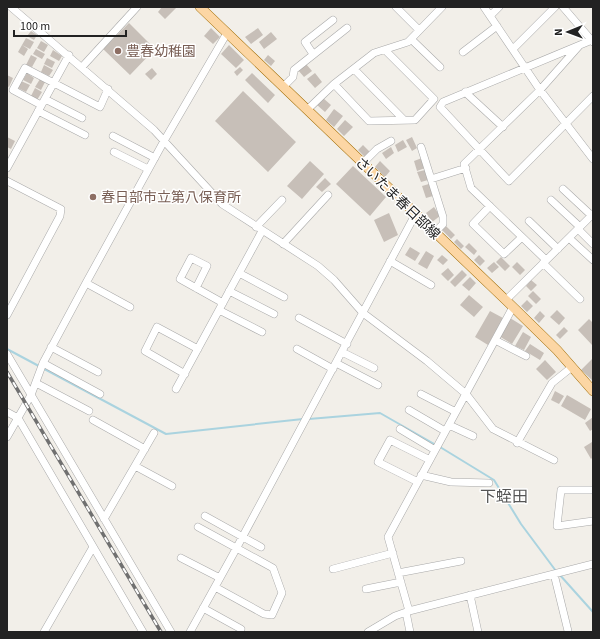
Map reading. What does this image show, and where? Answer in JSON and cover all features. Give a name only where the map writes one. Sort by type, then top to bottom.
[{"type":"main road","name":"さいたま春日部線","points":[[200,7],[434,233],[506,300],[593,390]]},
{"type":"street","points":[[11,7],[69,55],[154,130],[222,204],[318,266],[334,280],[363,313],[427,361],[466,394],[493,429],[554,460]]},
{"type":"street","points":[[82,67],[137,7]]},
{"type":"street","points":[[396,7],[419,30]]},
{"type":"street","points":[[307,110],[334,84],[374,53],[408,42],[442,7]]},
{"type":"street","points":[[484,7],[526,67],[540,90],[564,123],[592,157]]},
{"type":"street","points":[[490,16],[499,7]]},
{"type":"street","points":[[513,49],[555,7]]},
{"type":"street","points":[[563,7],[592,41],[466,92],[443,102],[440,107],[509,181],[564,123],[593,96]]},
{"type":"street","points":[[313,54],[304,42],[333,20]]},
{"type":"street","points":[[463,52],[498,26]]},
{"type":"street","points":[[283,87],[293,77],[294,70],[347,28]]},
{"type":"street","points":[[7,437],[31,395],[43,363],[86,283],[164,141],[227,33]]},
{"type":"street","points":[[411,39],[440,67]]},
{"type":"street","points":[[580,299],[522,237],[471,188],[464,164],[540,90],[581,45]]},
{"type":"street","points":[[334,84],[369,121],[415,120],[434,99],[385,50]]},
{"type":"street","points":[[8,164],[69,55]]},
{"type":"street","points":[[85,135],[41,105],[13,90],[25,68],[53,84],[100,107],[108,89]]},
{"type":"street","points":[[354,69],[404,120]]},
{"type":"street","points":[[466,92],[503,127]]},
{"type":"street","points":[[41,105],[82,118]]},
{"type":"street","points":[[113,136],[155,158]]},
{"type":"street","points":[[362,164],[377,149],[391,141]]},
{"type":"street","points":[[421,147],[443,217],[443,224],[434,233]]},
{"type":"street","points":[[114,152],[148,170]]},
{"type":"street","points":[[431,179],[466,168]]},
{"type":"street","points":[[7,181],[61,209],[60,216],[7,315]]},
{"type":"street","points":[[506,300],[592,215],[563,189]]},
{"type":"street","points":[[283,244],[328,195]]},
{"type":"street","points":[[176,389],[239,273],[259,229],[282,200]]},
{"type":"street","points":[[550,200],[593,244]]},
{"type":"street","points":[[490,206],[473,224],[504,254],[522,237]]},
{"type":"street","points":[[191,632],[415,214]]},
{"type":"street","points":[[529,221],[558,249]]},
{"type":"street","points":[[569,238],[593,260]]},
{"type":"street","points":[[390,261],[431,285]]},
{"type":"street","points":[[239,273],[284,297]]},
{"type":"street","points":[[86,283],[130,307]]},
{"type":"street","points":[[196,288],[223,303]]},
{"type":"street","points":[[229,291],[274,314]]},
{"type":"street","points":[[410,632],[401,582],[388,537],[513,307]]},
{"type":"street","points":[[219,310],[262,332]]},
{"type":"street","points":[[299,318],[346,344]]},
{"type":"street","points":[[184,374],[145,351],[157,327],[198,348]]},
{"type":"street","points":[[495,340],[526,356]]},
{"type":"street","points":[[52,347],[98,372]]},
{"type":"street","points":[[297,349],[378,385]]},
{"type":"street","points":[[342,352],[374,368]]},
{"type":"street","points":[[7,354],[171,632]]},
{"type":"street","points":[[43,363],[100,394]]},
{"type":"street","points":[[517,442],[552,383],[572,367]]},
{"type":"street","points":[[36,383],[89,411]]},
{"type":"street","points":[[421,394],[456,412]]},
{"type":"street","points":[[409,410],[447,428],[473,436]]},
{"type":"street","points":[[7,412],[18,418],[143,632]]},
{"type":"street","points":[[93,420],[145,449]]},
{"type":"street","points":[[400,429],[435,450]]},
{"type":"street","points":[[104,519],[154,433]]},
{"type":"street","points":[[430,460],[390,440],[378,462],[420,479],[451,482],[489,483]]},
{"type":"street","points":[[135,466],[172,486]]},
{"type":"street","points":[[593,490],[561,490],[557,526],[593,521]]},
{"type":"street","points":[[205,516],[261,547]]},
{"type":"street","points":[[198,527],[236,550],[273,568],[282,593],[272,615],[264,614],[215,587]]},
{"type":"street","points":[[44,632],[93,547]]},
{"type":"street","points":[[333,569],[393,554]]},
{"type":"street","points":[[181,558],[220,578]]},
{"type":"street","points":[[398,573],[462,560]]},
{"type":"street","points":[[368,632],[395,616],[407,612],[593,564]]},
{"type":"street","points":[[554,574],[568,631]]},
{"type":"street","points":[[366,589],[401,582]]},
{"type":"street","points":[[470,595],[478,632]]},
{"type":"street","points":[[204,608],[241,629]]},
{"type":"building","points":[[162,7],[177,7],[165,19],[158,12]]},
{"type":"building","points":[[129,23],[155,49],[130,75],[103,49]]},
{"type":"building","points":[[211,28],[220,37],[213,44],[204,36]]},
{"type":"building","points":[[258,28],[263,35],[251,44],[245,37]]},
{"type":"building","points":[[31,31],[37,35],[34,40],[27,36]]},
{"type":"building","points":[[271,32],[277,39],[264,49],[259,42]]},
{"type":"building","points":[[26,38],[34,42],[30,49],[22,45]]},
{"type":"building","points":[[41,41],[48,45],[44,52],[37,48]]},
{"type":"building","points":[[22,45],[28,49],[24,56],[18,52]]},
{"type":"building","points":[[229,45],[244,60],[236,68],[221,54]]},
{"type":"building","points":[[36,49],[45,54],[42,59],[33,54]]},
{"type":"building","points":[[53,50],[62,56],[59,61],[50,56]]},
{"type":"building","points":[[31,55],[37,58],[32,67],[26,65]]},
{"type":"building","points":[[268,55],[275,61],[271,66],[264,60]]},
{"type":"building","points":[[47,58],[55,62],[52,68],[44,64]]},
{"type":"building","points":[[306,64],[312,71],[304,77],[298,70]]},
{"type":"building","points":[[44,65],[53,70],[49,76],[41,72]]},
{"type":"building","points":[[240,67],[243,70],[237,76],[234,72]]},
{"type":"building","points":[[152,68],[157,74],[151,80],[145,74]]},
{"type":"building","points":[[27,73],[34,78],[31,84],[23,80]]},
{"type":"building","points":[[252,73],[275,95],[268,103],[245,80]]},
{"type":"building","points":[[315,73],[322,82],[315,88],[307,79]]},
{"type":"building","points":[[7,75],[13,78],[9,87],[7,86]]},
{"type":"building","points":[[40,79],[45,82],[41,90],[35,87]]},
{"type":"building","points":[[21,81],[30,85],[26,92],[18,88]]},
{"type":"building","points":[[35,88],[42,92],[37,100],[31,96]]},
{"type":"building","points":[[243,91],[296,142],[268,172],[215,121]]},
{"type":"building","points":[[323,98],[331,105],[325,112],[317,105]]},
{"type":"building","points":[[334,109],[343,116],[334,127],[326,120]]},
{"type":"building","points":[[345,120],[353,127],[344,136],[337,129]]},
{"type":"building","points":[[7,137],[15,141],[11,149],[7,147]]},
{"type":"building","points":[[412,137],[417,148],[412,151],[406,140]]},
{"type":"building","points":[[403,140],[407,147],[398,152],[395,145]]},
{"type":"building","points":[[363,145],[370,152],[365,157],[358,150]]},
{"type":"building","points":[[391,147],[394,153],[386,159],[382,153]]},
{"type":"building","points":[[422,158],[425,168],[417,171],[414,161]]},
{"type":"building","points":[[310,161],[324,174],[302,199],[287,186]]},
{"type":"building","points":[[380,161],[390,171],[385,177],[375,167]]},
{"type":"building","points":[[353,166],[386,197],[370,216],[336,184]]},
{"type":"building","points":[[425,170],[428,180],[421,182],[417,172]]},
{"type":"building","points":[[325,178],[331,184],[322,192],[316,187]]},
{"type":"building","points":[[429,184],[433,196],[426,198],[422,186]]},
{"type":"building","points":[[434,207],[440,216],[432,222],[426,213]]},
{"type":"building","points":[[389,213],[398,235],[384,242],[374,220]]},
{"type":"building","points":[[446,226],[455,235],[451,239],[442,230]]},
{"type":"building","points":[[457,239],[464,246],[461,249],[454,242]]},
{"type":"building","points":[[469,243],[477,251],[474,255],[465,247]]},
{"type":"building","points":[[410,247],[420,253],[415,261],[405,255]]},
{"type":"building","points":[[426,251],[434,256],[427,269],[418,264]]},
{"type":"building","points":[[442,255],[448,260],[443,265],[437,260]]},
{"type":"building","points":[[479,255],[485,261],[480,266],[474,260]]},
{"type":"building","points":[[501,257],[510,266],[505,271],[496,262]]},
{"type":"building","points":[[494,262],[499,267],[492,273],[487,268]]},
{"type":"building","points":[[517,262],[525,270],[520,275],[512,267]]},
{"type":"building","points":[[448,268],[454,275],[448,281],[441,274]]},
{"type":"building","points":[[462,270],[467,275],[455,287],[450,282]]},
{"type":"building","points":[[470,277],[476,283],[469,291],[462,285]]},
{"type":"building","points":[[531,280],[537,285],[531,291],[526,286]]},
{"type":"building","points":[[533,291],[541,299],[536,304],[528,296]]},
{"type":"building","points":[[469,295],[483,307],[474,317],[460,305]]},
{"type":"building","points":[[527,300],[533,306],[527,312],[521,306]]},
{"type":"building","points":[[557,310],[565,318],[559,325],[550,317]]},
{"type":"building","points":[[490,311],[503,318],[488,345],[475,337]]},
{"type":"building","points":[[540,311],[545,316],[539,323],[534,318]]},
{"type":"building","points":[[510,318],[523,326],[512,344],[499,336]]},
{"type":"building","points":[[589,319],[593,323],[593,346],[578,330]]},
{"type":"building","points":[[564,327],[568,331],[560,339],[556,335]]},
{"type":"building","points":[[523,332],[531,337],[524,350],[515,346]]},
{"type":"building","points":[[530,344],[544,353],[540,360],[525,351]]},
{"type":"building","points":[[593,358],[593,379],[592,380],[581,370]]},
{"type":"building","points":[[545,360],[556,372],[547,380],[536,369]]},
{"type":"building","points":[[555,391],[564,396],[559,404],[551,400]]},
{"type":"building","points":[[567,395],[591,409],[585,420],[561,406]]},
{"type":"building","points":[[593,417],[593,429],[590,431],[585,423]]},
{"type":"building","points":[[592,442],[593,457],[591,459],[584,447]]},
{"type":"waterway","points":[[7,349],[166,434],[303,419]]},
{"type":"waterway","points":[[309,419],[380,413],[436,445]]},
{"type":"waterway","points":[[440,447],[494,480],[521,524],[556,571]]},
{"type":"waterway","points":[[559,574],[593,612]]},
{"type":"railway","points":[[7,372],[161,632]]},
{"type":"place","name":"豊春幼稚園","points":[[118,51]]},
{"type":"place","name":"春日部市立第八保育所","points":[[93,197]]},
{"type":"district","name":"下蛭田","points":[[504,496]]}]
